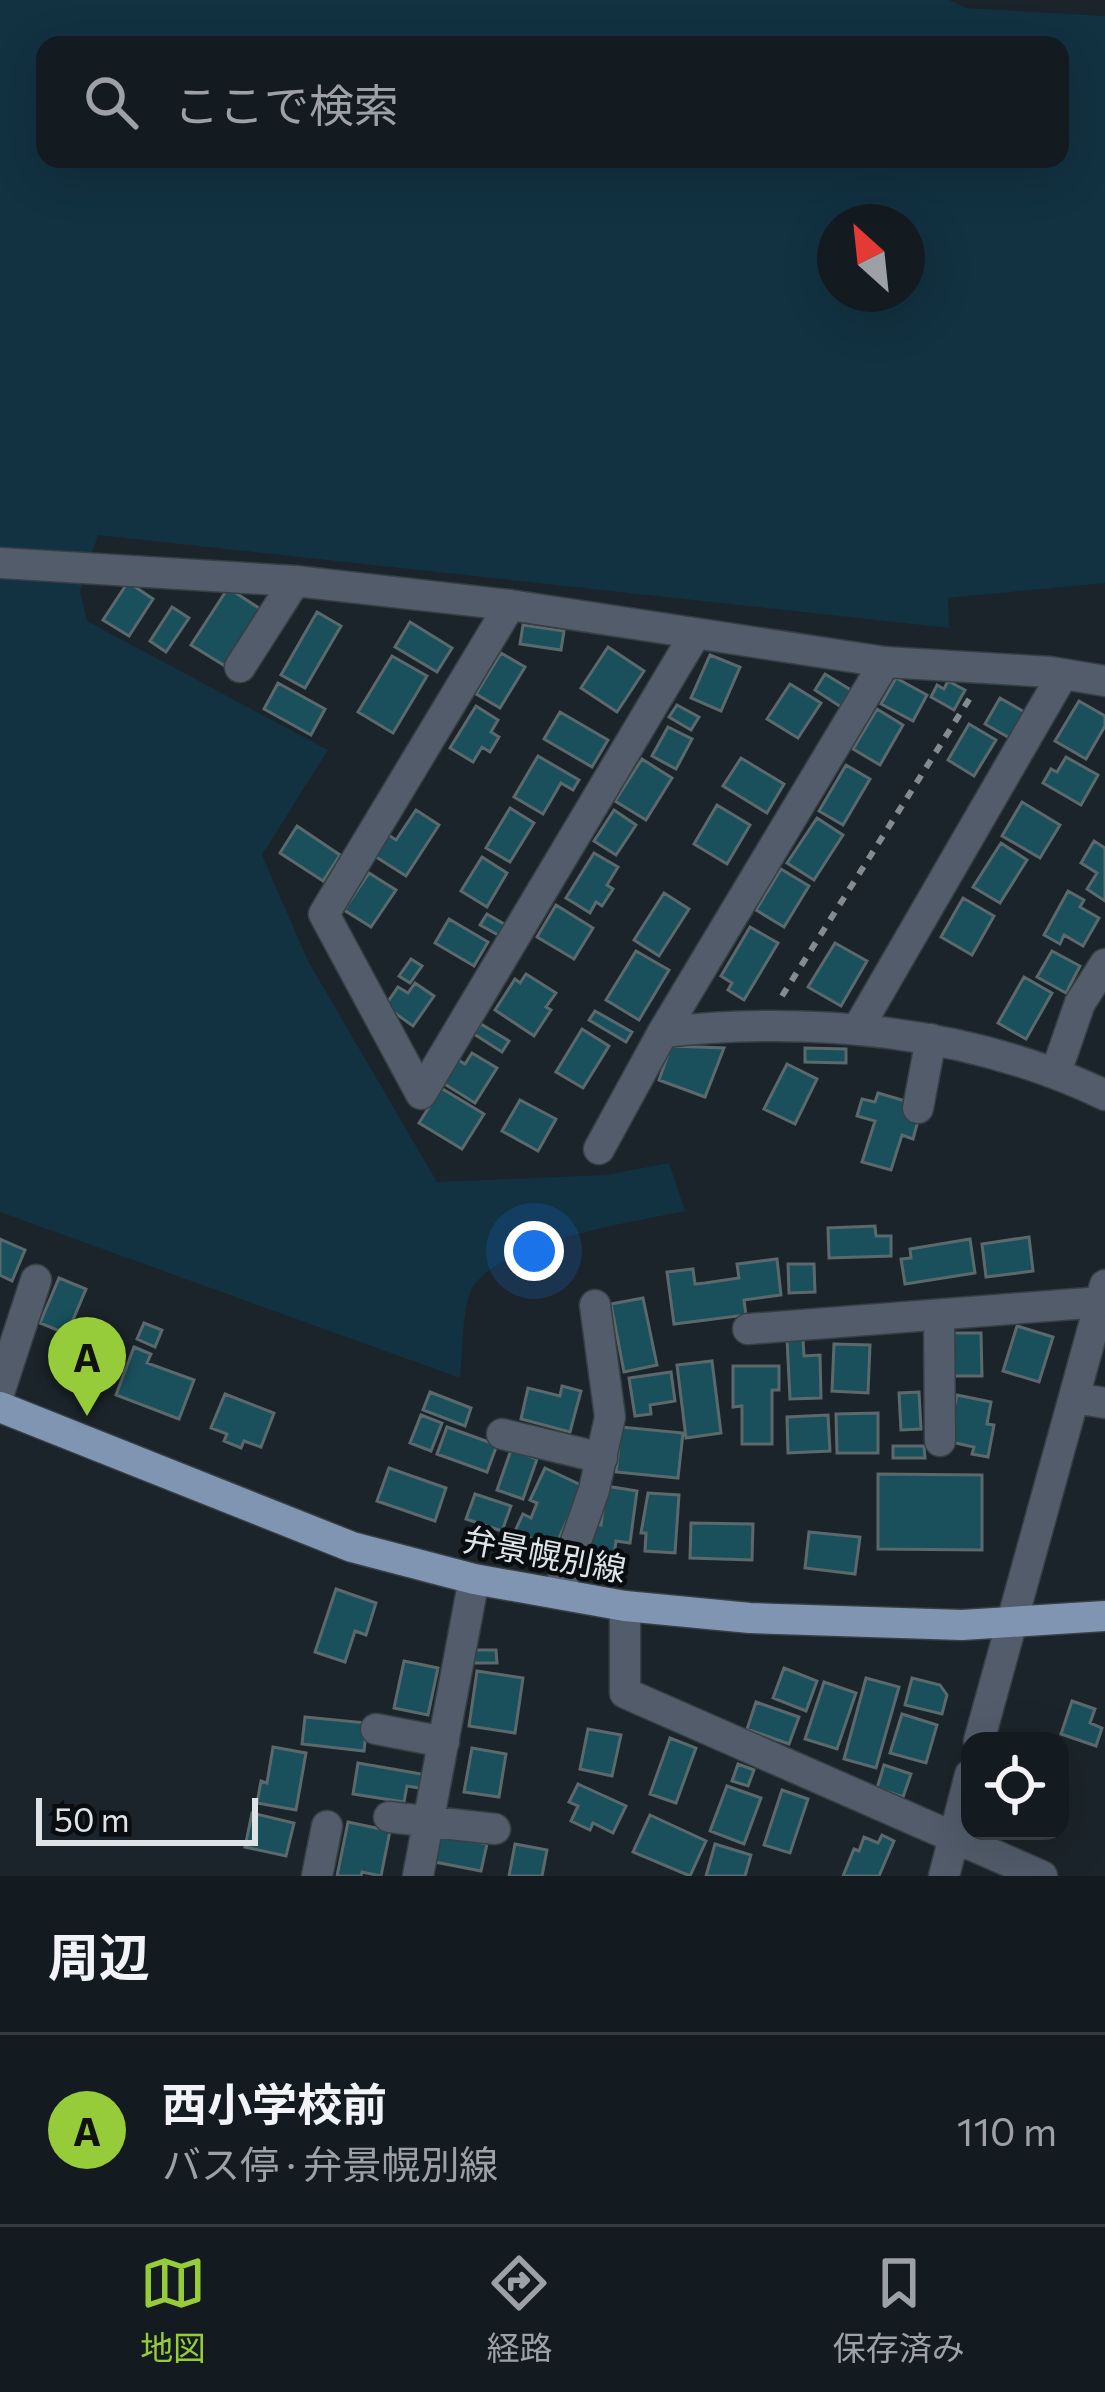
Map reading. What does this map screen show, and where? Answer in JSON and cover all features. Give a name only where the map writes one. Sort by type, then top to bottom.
[{"type":"main road","name":"弁景幌別線","points":[[0,1407],[352,1547],[474,1579],[625,1606],[750,1618],[962,1624],[1105,1616]]},
{"type":"street","points":[[0,563],[295,581],[510,605],[885,662],[1105,681]]},
{"type":"street","points":[[240,667],[295,581]]},
{"type":"street","points":[[510,605],[324,914],[421,1094],[694,636]]},
{"type":"street","points":[[599,1149],[663,1032],[885,662]]},
{"type":"street","points":[[857,1030],[1063,674]]},
{"type":"street","points":[[1056,1072],[1080,1004],[1105,964]]},
{"type":"street","points":[[663,1032],[739,1023],[931,1039],[1056,1072],[1105,1095]]},
{"type":"street","points":[[919,1108],[931,1039]]},
{"type":"street","points":[[0,1390],[36,1280]]},
{"type":"street","points":[[748,1329],[939,1315],[1103,1294],[1089,1400],[1011,1621],[981,1732]]},
{"type":"street","points":[[558,1593],[602,1458],[610,1417],[595,1305]]},
{"type":"street","points":[[939,1315],[940,1441]]},
{"type":"street","points":[[502,1434],[602,1458]]},
{"type":"street","points":[[418,1876],[474,1579]]},
{"type":"street","points":[[625,1606],[625,1693],[1042,1876]]},
{"type":"street","points":[[376,1729],[444,1742]]},
{"type":"street","points":[[944,1876],[961,1809]]},
{"type":"street","points":[[388,1817],[495,1829]]},
{"type":"street","points":[[317,1876],[327,1826]]},
{"type":"path","points":[[764,1025],[988,668]]},
{"type":"shaded area","points":[[0,0],[949,0],[966,8],[1105,16],[1105,583],[948,598],[949,628],[98,535],[80,591],[87,621],[328,750],[262,855],[308,961],[437,1182],[606,1175],[669,1163],[685,1211],[566,1237],[505,1261],[483,1276],[470,1293],[460,1378],[0,1212]]},
{"type":"building","points":[[128,582],[153,599],[129,636],[103,620]]},
{"type":"building","points":[[228,588],[262,610],[225,666],[191,645]]},
{"type":"building","points":[[172,607],[189,618],[166,652],[150,641]]},
{"type":"building","points":[[317,612],[341,626],[305,688],[281,675]]},
{"type":"building","points":[[410,622],[452,648],[437,672],[395,647]]},
{"type":"building","points":[[523,625],[564,631],[561,650],[520,644]]},
{"type":"building","points":[[608,647],[644,671],[617,712],[581,688]]},
{"type":"building","points":[[501,653],[525,667],[500,708],[476,694]]},
{"type":"building","points":[[710,655],[740,667],[721,711],[691,698]]},
{"type":"building","points":[[392,656],[427,676],[393,733],[358,712]]},
{"type":"building","points":[[825,674],[851,690],[841,707],[815,690]]},
{"type":"building","points":[[896,678],[927,695],[913,721],[881,704]]},
{"type":"building","points":[[948,681],[965,690],[954,710],[931,697],[937,685],[944,689]]},
{"type":"building","points":[[278,683],[325,709],[311,735],[264,709]]},
{"type":"building","points":[[790,684],[821,703],[798,738],[767,719]]},
{"type":"building","points":[[1000,698],[1028,714],[1013,740],[985,724]]},
{"type":"building","points":[[1079,701],[1105,716],[1105,726],[1086,759],[1055,741]]},
{"type":"building","points":[[677,705],[699,717],[691,730],[669,717]]},
{"type":"building","points":[[476,706],[498,720],[491,732],[499,737],[490,752],[482,747],[473,762],[450,748]]},
{"type":"building","points":[[877,709],[903,725],[880,765],[853,749]]},
{"type":"building","points":[[560,712],[608,740],[592,767],[544,739]]},
{"type":"building","points":[[969,724],[996,740],[974,776],[948,760]]},
{"type":"building","points":[[668,727],[692,739],[676,769],[652,756]]},
{"type":"building","points":[[538,756],[579,780],[573,790],[561,783],[543,814],[514,797]]},
{"type":"building","points":[[1066,757],[1098,775],[1081,805],[1043,783]]},
{"type":"building","points":[[741,758],[784,784],[767,813],[723,786]]},
{"type":"building","points":[[642,759],[672,778],[646,820],[615,801]]},
{"type":"building","points":[[846,765],[870,779],[843,825],[819,811]]},
{"type":"building","points":[[1022,802],[1060,825],[1040,858],[1002,836]]},
{"type":"building","points":[[717,805],[750,825],[727,864],[694,844]]},
{"type":"building","points":[[510,808],[534,823],[510,862],[486,848]]},
{"type":"building","points":[[416,810],[439,825],[406,876],[373,855],[387,834],[396,840]]},
{"type":"building","points":[[614,810],[636,825],[616,855],[594,841]]},
{"type":"building","points":[[817,818],[843,835],[814,880],[787,863]]},
{"type":"building","points":[[297,826],[340,855],[323,881],[280,853]]},
{"type":"building","points":[[1094,841],[1105,848],[1105,901],[1087,889],[1097,873],[1081,863]]},
{"type":"building","points":[[1001,843],[1027,860],[1000,903],[973,887]]},
{"type":"building","points":[[594,853],[618,867],[607,885],[613,889],[602,906],[596,902],[590,913],[566,898]]},
{"type":"building","points":[[482,857],[507,873],[487,907],[461,891]]},
{"type":"building","points":[[781,869],[809,886],[784,927],[756,910]]},
{"type":"building","points":[[369,873],[396,890],[371,927],[344,910]]},
{"type":"building","points":[[1068,891],[1084,900],[1080,907],[1099,918],[1083,946],[1064,935],[1060,944],[1044,935]]},
{"type":"building","points":[[664,893],[689,909],[659,956],[634,940]]},
{"type":"building","points":[[963,898],[994,916],[972,955],[941,937]]},
{"type":"building","points":[[556,905],[593,928],[574,959],[537,937]]},
{"type":"building","points":[[487,914],[506,925],[500,936],[480,925]]},
{"type":"building","points":[[449,919],[488,942],[474,966],[435,943]]},
{"type":"building","points":[[750,927],[778,943],[744,1000],[728,990],[732,983],[721,976]]},
{"type":"building","points":[[835,943],[867,961],[841,1006],[808,987]]},
{"type":"building","points":[[636,951],[669,970],[639,1020],[606,1000]]},
{"type":"building","points":[[1052,951],[1080,966],[1066,993],[1037,977]]},
{"type":"building","points":[[411,959],[422,966],[410,983],[399,976]]},
{"type":"building","points":[[526,974],[556,993],[534,1036],[495,1010],[515,979],[520,983]]},
{"type":"building","points":[[1024,977],[1052,993],[1026,1039],[998,1023]]},
{"type":"building","points":[[415,983],[434,996],[413,1026],[385,1006],[398,987],[408,993]]},
{"type":"building","points":[[595,1011],[632,1032],[626,1042],[589,1020]]},
{"type":"building","points":[[481,1024],[509,1041],[502,1052],[474,1034]]},
{"type":"building","points":[[582,1029],[609,1046],[583,1088],[556,1072]]},
{"type":"building","points":[[671,1046],[724,1048],[705,1097],[659,1080]]},
{"type":"building","points":[[805,1048],[846,1049],[846,1063],[805,1062]]},
{"type":"building","points":[[472,1053],[497,1068],[475,1103],[443,1083],[458,1060],[465,1064]]},
{"type":"building","points":[[787,1064],[817,1079],[795,1124],[764,1109]]},
{"type":"building","points":[[441,1088],[484,1114],[462,1149],[419,1123]]},
{"type":"building","points":[[878,1093],[909,1102],[919,1117],[913,1139],[902,1135],[891,1170],[862,1162],[875,1121],[857,1116],[862,1099],[875,1102]]},
{"type":"building","points":[[520,1100],[556,1119],[538,1151],[502,1131]]},
{"type":"building","points":[[875,1226],[876,1236],[891,1236],[891,1256],[829,1258],[828,1228]]},
{"type":"building","points":[[1029,1237],[1033,1271],[986,1277],[982,1244]]},
{"type":"building","points":[[0,1239],[25,1250],[12,1281],[0,1275]]},
{"type":"building","points":[[970,1239],[975,1273],[905,1284],[901,1259],[911,1258],[910,1249]]},
{"type":"building","points":[[777,1259],[781,1295],[744,1300],[746,1315],[674,1324],[667,1272],[693,1269],[695,1284],[705,1283],[739,1278],[737,1264]]},
{"type":"building","points":[[788,1264],[814,1264],[815,1292],[789,1293]]},
{"type":"building","points":[[59,1278],[86,1289],[67,1334],[40,1323]]},
{"type":"building","points":[[643,1298],[657,1365],[624,1372],[611,1304]]},
{"type":"building","points":[[144,1323],[162,1330],[155,1347],[137,1339]]},
{"type":"building","points":[[1017,1326],[1053,1337],[1039,1382],[1003,1371]]},
{"type":"building","points":[[952,1333],[981,1333],[982,1376],[952,1376]]},
{"type":"building","points":[[787,1339],[803,1339],[804,1356],[820,1355],[821,1398],[790,1399]]},
{"type":"building","points":[[834,1344],[870,1345],[868,1393],[832,1391]]},
{"type":"building","points":[[134,1347],[151,1354],[147,1363],[194,1380],[179,1419],[116,1395]]},
{"type":"building","points":[[712,1361],[721,1433],[686,1438],[677,1365]]},
{"type":"building","points":[[733,1366],[779,1366],[779,1390],[772,1390],[772,1444],[742,1444],[742,1406],[733,1407]]},
{"type":"building","points":[[671,1372],[675,1401],[650,1405],[651,1414],[635,1416],[629,1378]]},
{"type":"building","points":[[562,1386],[581,1391],[570,1432],[521,1419],[528,1388],[560,1396]]},
{"type":"building","points":[[430,1392],[471,1408],[465,1426],[423,1410]]},
{"type":"building","points":[[919,1392],[921,1429],[901,1430],[899,1393]]},
{"type":"building","points":[[225,1394],[274,1413],[261,1447],[244,1441],[241,1448],[224,1441],[227,1434],[211,1428]]},
{"type":"building","points":[[957,1395],[991,1402],[987,1424],[994,1425],[988,1457],[972,1454],[974,1447],[947,1441]]},
{"type":"building","points":[[878,1413],[878,1453],[837,1453],[836,1414]]},
{"type":"building","points":[[421,1415],[442,1423],[431,1451],[410,1443]]},
{"type":"building","points":[[828,1415],[830,1451],[788,1453],[787,1417]]},
{"type":"building","points":[[447,1427],[497,1445],[487,1472],[437,1454]]},
{"type":"building","points":[[621,1427],[683,1433],[678,1478],[616,1472]]},
{"type":"building","points":[[893,1446],[924,1446],[925,1458],[893,1458]]},
{"type":"building","points":[[511,1450],[537,1459],[523,1499],[497,1490]]},
{"type":"building","points":[[389,1468],[446,1488],[435,1521],[377,1501]]},
{"type":"building","points":[[545,1468],[583,1486],[554,1549],[515,1531],[523,1514],[531,1518],[537,1503],[530,1500]]},
{"type":"building","points":[[878,1474],[982,1475],[982,1550],[878,1549]]},
{"type":"building","points":[[606,1486],[637,1491],[630,1543],[616,1541],[613,1563],[587,1560],[592,1524],[601,1525]]},
{"type":"building","points":[[648,1493],[679,1495],[675,1553],[645,1551],[646,1533],[641,1533]]},
{"type":"building","points":[[475,1494],[511,1506],[502,1531],[466,1519]]},
{"type":"building","points":[[691,1523],[753,1524],[752,1560],[690,1558]]},
{"type":"building","points":[[809,1532],[860,1537],[855,1574],[805,1568]]},
{"type":"building","points":[[336,1589],[376,1603],[366,1635],[355,1631],[345,1662],[315,1652]]},
{"type":"building","points":[[473,1650],[496,1650],[497,1663],[473,1663]]},
{"type":"building","points":[[404,1661],[438,1668],[428,1715],[394,1708]]},
{"type":"building","points":[[784,1668],[817,1681],[806,1711],[773,1698]]},
{"type":"building","points":[[477,1671],[523,1678],[515,1733],[469,1726]]},
{"type":"building","points":[[866,1678],[899,1687],[876,1768],[844,1759]]},
{"type":"building","points":[[912,1678],[940,1685],[947,1695],[942,1714],[905,1705]]},
{"type":"building","points":[[824,1682],[856,1693],[837,1749],[805,1739]]},
{"type":"building","points":[[1072,1701],[1095,1709],[1090,1723],[1102,1728],[1096,1746],[1062,1732]]},
{"type":"building","points":[[756,1702],[799,1717],[789,1744],[747,1729]]},
{"type":"building","points":[[902,1714],[937,1725],[926,1763],[890,1753]]},
{"type":"building","points":[[305,1717],[367,1723],[364,1751],[302,1744]]},
{"type":"building","points":[[588,1729],[621,1735],[612,1776],[580,1769]]},
{"type":"building","points":[[670,1738],[696,1748],[676,1803],[650,1794]]},
{"type":"building","points":[[273,1747],[306,1753],[296,1810],[257,1803],[261,1781],[267,1783]]},
{"type":"building","points":[[472,1748],[506,1754],[499,1797],[464,1792]]},
{"type":"building","points":[[358,1763],[427,1775],[425,1789],[407,1786],[404,1802],[353,1794]]},
{"type":"building","points":[[738,1764],[754,1770],[748,1786],[732,1781]]},
{"type":"building","points":[[884,1765],[911,1774],[903,1797],[877,1788]]},
{"type":"building","points":[[578,1784],[626,1806],[613,1833],[593,1823],[590,1830],[571,1821],[578,1806],[569,1802]]},
{"type":"building","points":[[727,1786],[761,1798],[744,1844],[710,1831]]},
{"type":"building","points":[[782,1790],[808,1799],[790,1853],[764,1845]]},
{"type":"building","points":[[252,1813],[294,1823],[286,1856],[245,1847]]},
{"type":"building","points":[[650,1815],[706,1841],[690,1876],[633,1852]]},
{"type":"building","points":[[348,1822],[390,1831],[381,1876],[362,1872],[361,1876],[337,1876]]},
{"type":"building","points":[[441,1835],[487,1844],[481,1871],[435,1862]]},
{"type":"building","points":[[882,1835],[894,1841],[879,1876],[843,1876],[864,1837],[878,1843]]},
{"type":"building","points":[[515,1844],[547,1850],[542,1876],[509,1876]]},
{"type":"building","points":[[715,1844],[751,1855],[745,1876],[706,1876]]},
{"type":"place","name":"西小学校前","points":[[87,1416]]}]
